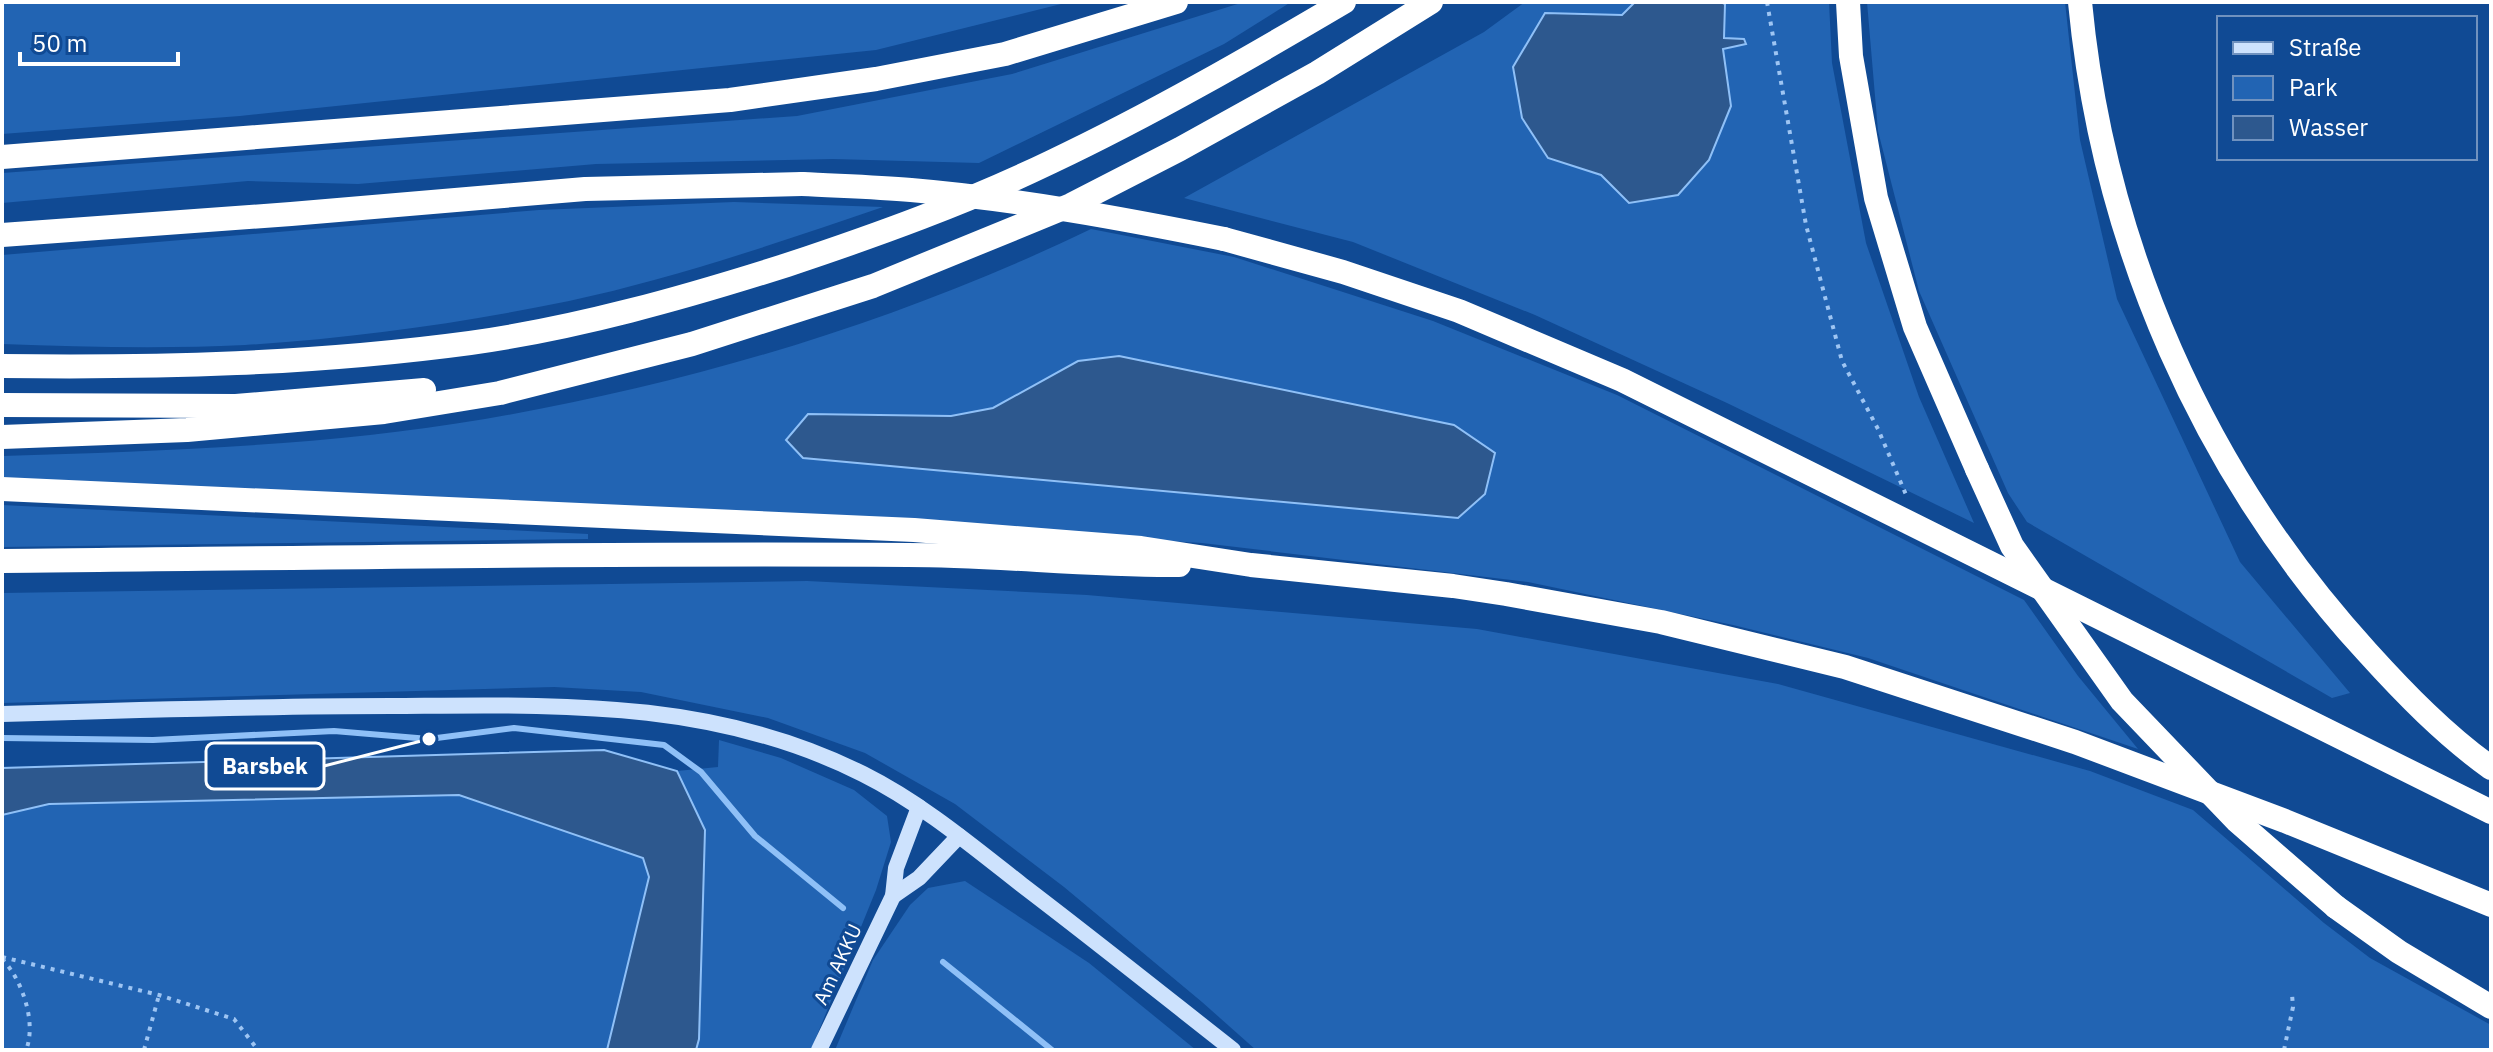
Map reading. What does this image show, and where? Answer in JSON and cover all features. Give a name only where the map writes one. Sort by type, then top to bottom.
[{"type":"highway","points":[[2,157],[730,100],[876,79],[1005,54],[1176,2]]},
{"type":"highway","points":[[2,366],[114,368],[237,365],[363,355],[473,342],[584,321],[676,299],[856,242],[943,210],[1051,162],[1212,78],[1344,2]]},
{"type":"highway","points":[[2,437],[187,430],[384,412],[500,393],[692,344],[873,286],[1071,205],[1317,73],[1431,2]]},
{"type":"highway","points":[[1848,2],[1851,56],[1876,198],[1915,327],[2012,546],[2122,701],[2237,821],[2336,907],[2399,952],[2491,1007]]},
{"type":"highway","points":[[2080,2],[2098,127],[2125,229],[2160,329],[2202,420],[2262,519],[2339,622],[2412,701],[2491,768]]},
{"type":"highway","points":[[2,235],[585,189],[802,184],[911,190],[1017,202],[1123,218],[1224,239],[1343,272],[1459,311],[1622,380],[2491,812]]},
{"type":"highway","points":[[2,405],[236,406],[396,394],[605,366]]},
{"type":"highway","points":[[2,489],[914,530],[1141,548],[1251,565],[1453,586],[1521,597],[1661,622],[1845,667],[2075,742],[2285,821],[2491,905]]},
{"type":"highway","points":[[2,561],[912,555],[1139,566],[1251,565]]},
{"type":"main road","points":[[2,714],[336,706],[551,705],[621,708],[721,724],[770,737],[819,753],[919,807],[1233,1050]]},
{"type":"main road","name":"Am AKKU","points":[[819,1050],[893,896],[896,868],[919,807]]},
{"type":"main road","name":"Am AKKU","points":[[893,896],[919,878],[959,836]]},
{"type":"path","points":[[1767,2],[1806,225],[1842,361],[1878,429],[1921,530]]},
{"type":"path","points":[[2,958],[159,995],[234,1019],[258,1050]]},
{"type":"path","points":[[2,958],[28,1006],[30,1040],[26,1050]]},
{"type":"path","points":[[2284,1050],[2293,1007],[2292,994]]},
{"type":"path","points":[[144,1050],[159,995]]},
{"type":"green space","points":[[2,2],[1069,2],[876,50],[240,116],[2,134]]},
{"type":"green space","points":[[1244,2],[1291,2],[1224,44],[979,163],[833,159],[596,164],[358,184],[248,181],[2,203],[2,173],[797,116],[1012,74]]},
{"type":"green space","points":[[1525,2],[1635,2],[1622,15],[1544,14],[1548,158],[1601,175],[1629,203],[1731,106],[1723,49],[1744,39],[1723,39],[1725,5],[1721,2],[1829,2],[1832,63],[1866,243],[1919,397],[1974,523],[1727,403],[1535,315],[1353,242],[1184,198],[1484,32]]},
{"type":"green space","points":[[1867,2],[2065,2],[2080,140],[2117,299],[2240,562],[2350,693],[2332,698],[2027,522],[2008,493],[1919,291],[1878,131]]},
{"type":"green space","points":[[734,202],[883,207],[649,282],[569,301],[448,323],[245,345],[124,347],[2,344],[2,255],[539,210]]},
{"type":"green space","points":[[1091,229],[1234,257],[1433,321],[1617,395],[2024,600],[2078,676],[2138,749],[1868,658],[1733,625],[1528,582],[1202,543],[874,523],[2,480],[2,456],[305,441],[425,428],[563,404],[641,387],[795,345],[870,320],[1019,262]],"holes":[[[1078,361],[1458,518],[808,414],[951,416],[993,408]]]},
{"type":"green space","points":[[2,505],[588,534],[588,539],[2,547]]},
{"type":"green space","points":[[807,581],[1087,595],[1477,629],[1778,684],[2090,771],[2193,810],[2324,923],[2370,958],[2491,1025],[2491,1050],[1256,1050],[1064,887],[955,804],[865,753],[768,718],[641,692],[554,687],[2,703],[2,593]]},
{"type":"green space","points":[[719,740],[781,758],[854,790],[887,816],[891,842],[876,890],[811,1050],[696,1050],[699,1039],[705,830],[677,771],[718,767]]},
{"type":"green space","points":[[459,795],[643,858],[649,877],[607,1050],[2,1050],[2,815],[49,804]]},
{"type":"green space","points":[[965,881],[1089,963],[1196,1050],[835,1050],[873,960],[910,905],[928,888]]},
{"type":"water","points":[[1635,2],[1721,2],[1725,4],[1724,38],[1744,39],[1746,44],[1723,49],[1731,106],[1709,160],[1678,195],[1629,203],[1601,175],[1548,158],[1522,118],[1513,67],[1545,13],[1622,15]]},
{"type":"water","points":[[1119,356],[1454,425],[1495,453],[1485,494],[1458,518],[803,458],[786,440],[808,414],[951,416],[993,408],[1078,361]]},
{"type":"water","points":[[604,750],[677,771],[705,830],[699,1039],[696,1050],[607,1050],[649,877],[643,858],[459,795],[49,804],[2,815],[2,768]]},
{"type":"waterway","points":[[2,738],[153,740],[334,731],[429,739],[514,728],[664,745],[701,772],[755,836],[843,908]]},
{"type":"waterway","points":[[943,962],[1052,1050]]},
{"type":"place","name":"Barsbek","points":[[429,739]]}]
